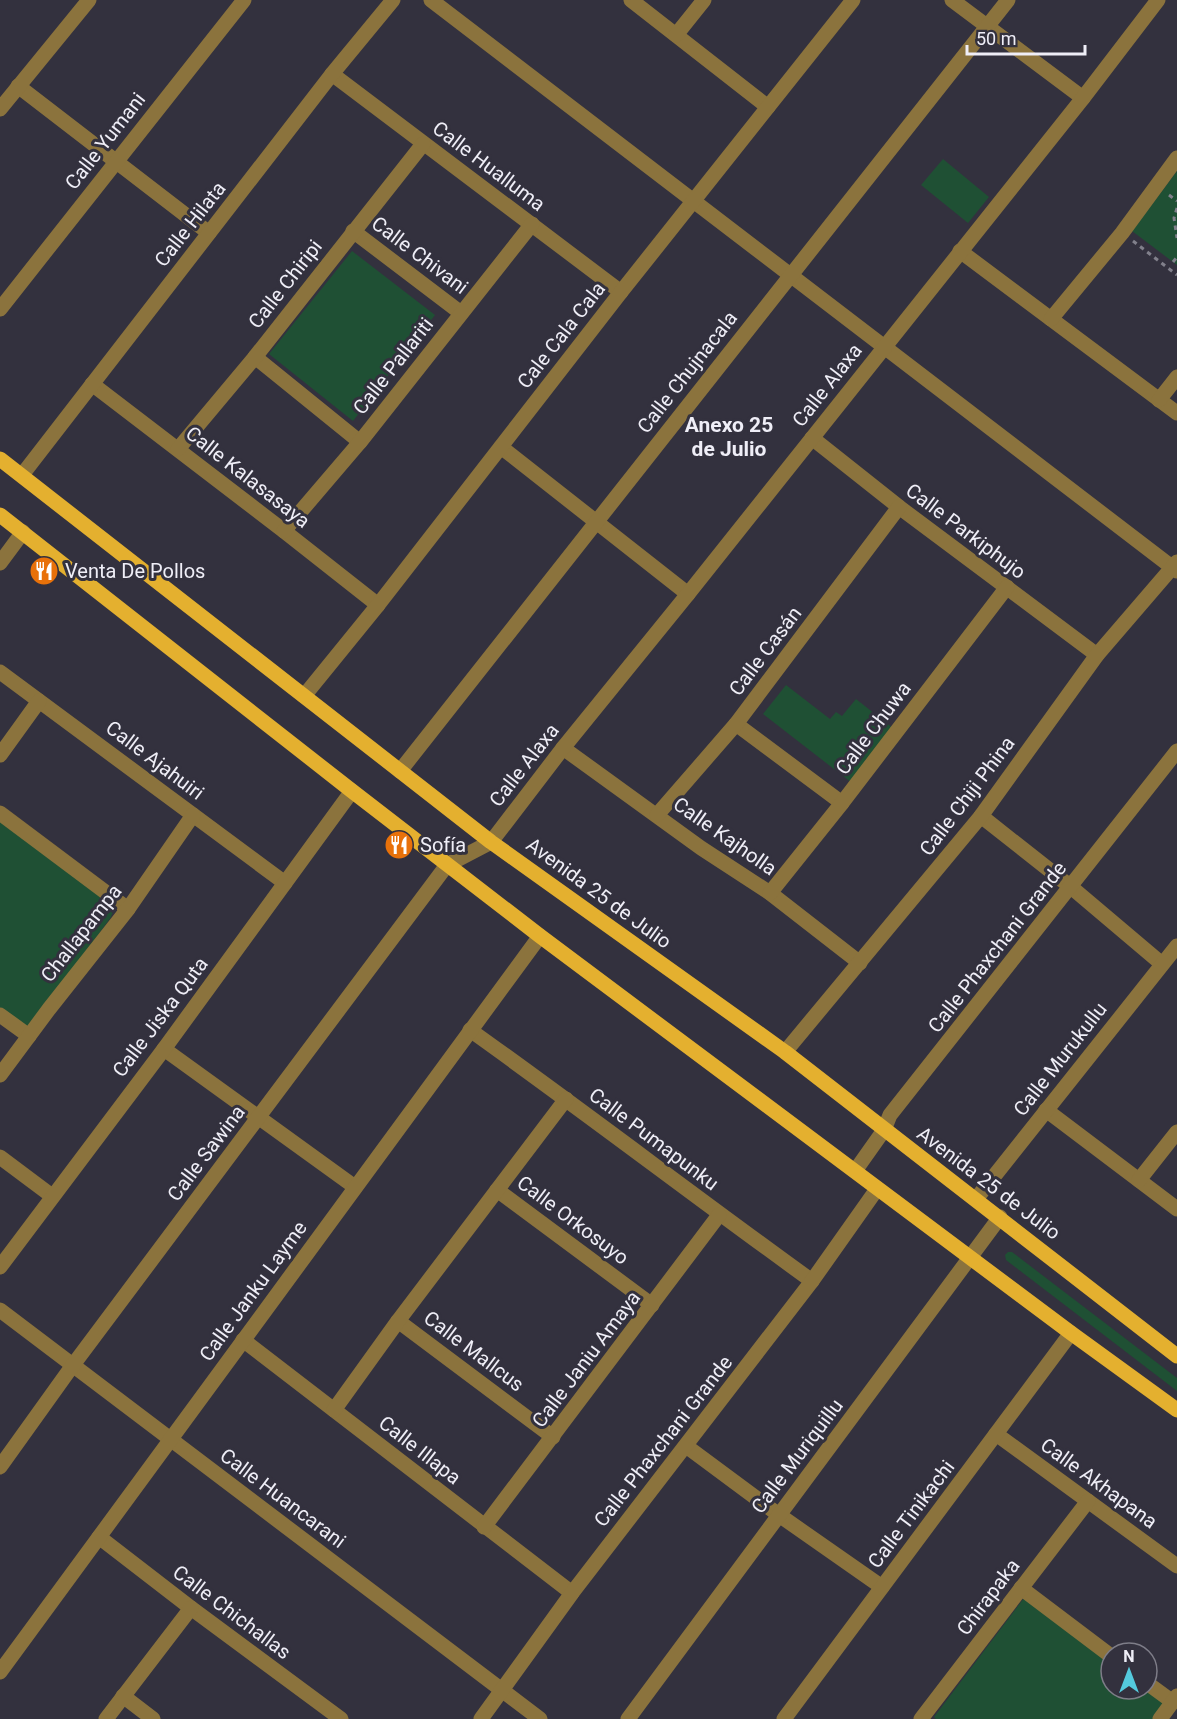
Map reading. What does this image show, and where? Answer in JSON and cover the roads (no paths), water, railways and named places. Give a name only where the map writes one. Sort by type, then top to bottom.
[{"type":"main road","name":"Avenida 25 de Julio","points":[[0,459],[491,842],[785,1052],[1177,1356]]},
{"type":"main road","points":[[0,514],[540,936],[1177,1410]]},
{"type":"street","points":[[0,109],[89,0]]},
{"type":"street","name":"Calle Yumani","points":[[0,309],[244,0]]},
{"type":"street","name":"Calle Hilata","points":[[22,475],[332,74],[393,0]]},
{"type":"street","points":[[431,0],[790,276],[1176,567]]},
{"type":"street","points":[[631,0],[768,107]]},
{"type":"street","points":[[676,35],[704,0]]},
{"type":"street","name":"Cale Cala Cala","points":[[304,696],[853,0]]},
{"type":"street","points":[[952,0],[1083,98]]},
{"type":"street","name":"Calle Chujnacala","points":[[400,771],[1008,0]]},
{"type":"street","name":"Calle Alaxa","points":[[447,865],[491,842],[563,748],[1083,98],[1158,0]]},
{"type":"street","name":"Calle Hualluma","points":[[332,74],[621,292]]},
{"type":"street","points":[[18,86],[209,233]]},
{"type":"street","name":"Calle Chiripi","points":[[178,449],[255,357],[423,144]]},
{"type":"street","points":[[1051,319],[1122,233],[1177,158]]},
{"type":"street","name":"Calle Pallariti","points":[[284,531],[360,442],[531,224]]},
{"type":"street","name":"Calle Chivani","points":[[353,231],[461,313]]},
{"type":"street","points":[[960,250],[1177,413]]},
{"type":"street","points":[[255,357],[360,442]]},
{"type":"street","points":[[1159,399],[1177,377]]},
{"type":"street","name":"Calle Kalasasaya","points":[[92,384],[378,605]]},
{"type":"street","name":"Calle Parkiphujo","points":[[812,438],[899,507],[1097,655]]},
{"type":"street","points":[[501,447],[688,594]]},
{"type":"street","name":"Calle Casán","points":[[657,815],[736,724],[899,507]]},
{"type":"street","points":[[0,563],[23,532]]},
{"type":"street","name":"Calle Chiji Phina","points":[[785,1052],[981,816],[1097,655],[1176,567]]},
{"type":"street","name":"Calle Chuwa","points":[[770,893],[842,803],[1007,587]]},
{"type":"street","name":"Calle Ajahuiri","points":[[0,672],[285,883]]},
{"type":"street","points":[[0,755],[39,701]]},
{"type":"street","points":[[736,724],[842,803]]},
{"type":"street","name":"Calle Kajholla","points":[[563,748],[701,848],[770,893],[860,963]]},
{"type":"street","name":"Calle Phaxchani Grande","points":[[855,1171],[884,1130],[890,1115],[1177,751]]},
{"type":"street","name":"Calle Jiska Quta","points":[[0,1267],[164,1049],[352,791]]},
{"type":"street","points":[[0,813],[128,909]]},
{"type":"street","name":"Challapampa","points":[[0,1075],[128,909],[193,814]]},
{"type":"street","points":[[981,816],[1071,887],[1162,964]]},
{"type":"street","name":"Calle Sawina","points":[[0,1467],[73,1365],[447,865]]},
{"type":"street","name":"Calle Janku Layme","points":[[0,1672],[540,936]]},
{"type":"street","name":"Calle Murukullu","points":[[976,1200],[1177,946]]},
{"type":"street","points":[[0,1015],[29,1036]]},
{"type":"street","name":"Calle Pumapunku","points":[[470,1030],[566,1098],[719,1215],[812,1281]]},
{"type":"street","points":[[164,1049],[355,1187]]},
{"type":"street","points":[[334,1410],[566,1098]]},
{"type":"street","points":[[1046,1110],[1177,1209]]},
{"type":"street","points":[[1139,1180],[1177,1132]]},
{"type":"street","points":[[0,1157],[52,1196]]},
{"type":"street","name":"Calle Phaxchani Grande","points":[[481,1719],[572,1593],[812,1281],[877,1189]]},
{"type":"street","name":"Calle Orkosuyo","points":[[497,1190],[652,1305]]},
{"type":"street","name":"Calle Janiu Amaya","points":[[484,1527],[719,1215]]},
{"type":"street","name":"Calle Muriquillu","points":[[628,1719],[1000,1217]]},
{"type":"street","name":"Calle Huancarani","points":[[0,1310],[540,1719]]},
{"type":"street","name":"Calle Mallcus","points":[[398,1321],[553,1437]]},
{"type":"street","name":"Calle Tinikachi","points":[[784,1719],[1071,1333]]},
{"type":"street","name":"Calle Illapa","points":[[243,1340],[572,1593]]},
{"type":"street","name":"Calle Akhapana","points":[[996,1434],[1177,1566]]},
{"type":"street","points":[[686,1446],[882,1587]]},
{"type":"street","name":"Chirapaka","points":[[923,1718],[1088,1501]]},
{"type":"street","name":"Calle Chichallas","points":[[99,1537],[341,1719]]},
{"type":"street","points":[[1021,1588],[1099,1647]]},
{"type":"street","points":[[106,1719],[191,1608]]},
{"type":"street","points":[[1159,1690],[1175,1699],[1160,1719]]},
{"type":"street","points":[[123,1696],[153,1719]]},
{"type":"place","name":"Venta De Pollos","points":[[44,571]]},
{"type":"place","name":"Sofía","points":[[399,845]]},
{"type":"district","name":"Anexo 25 de Julio","points":[[729,437]]}]
